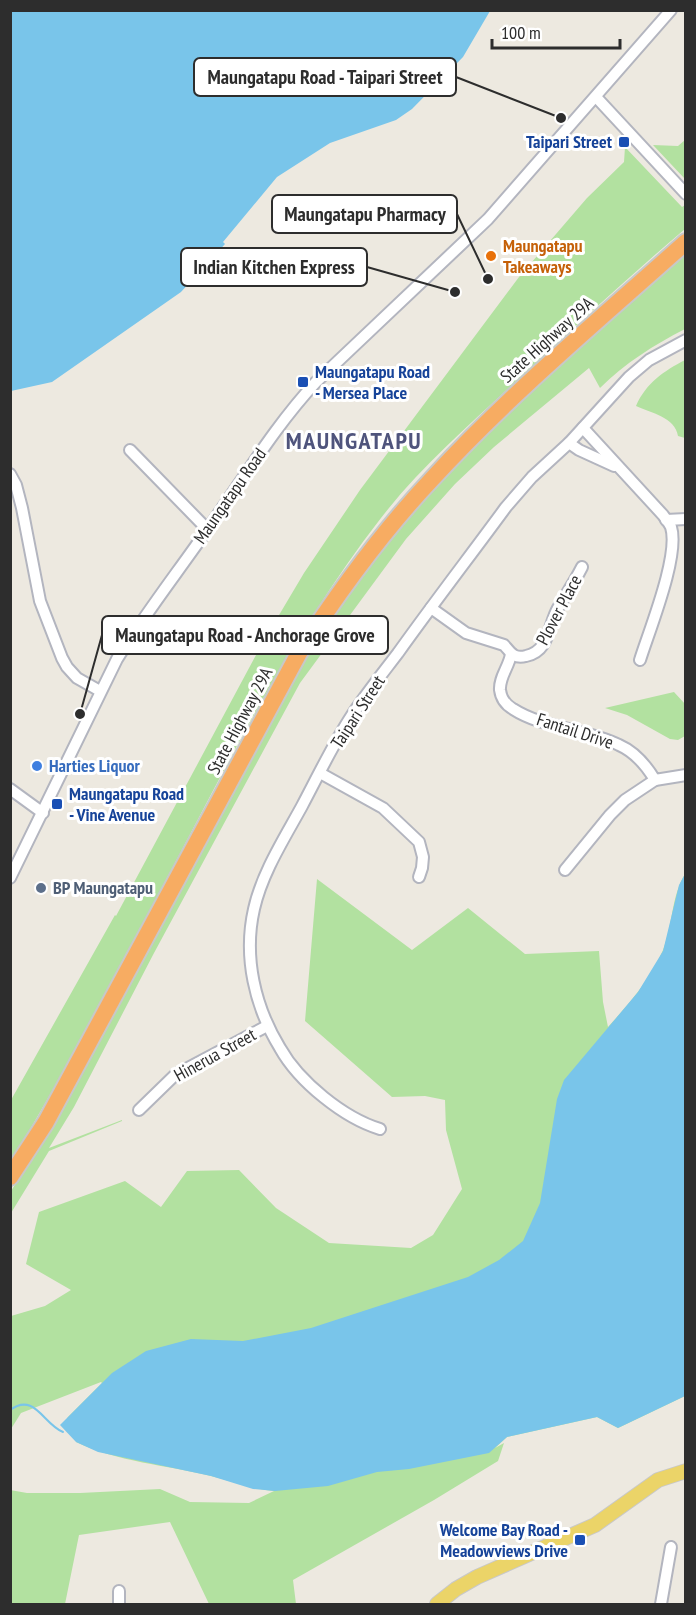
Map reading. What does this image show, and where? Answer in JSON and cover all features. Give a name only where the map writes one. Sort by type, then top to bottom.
[{"type":"highway","name":"State Highway 29A","points":[[10,1177],[51,1111],[299,653],[348,581],[402,512],[461,448],[512,398],[686,242]]},
{"type":"main road","points":[[437,1605],[456,1589],[477,1577],[596,1525],[658,1480],[686,1471]]},
{"type":"street","name":"Maungatapu Road","points":[[10,878],[100,691],[136,627],[208,530],[286,417],[304,395],[488,219],[671,10]]},
{"type":"street","points":[[596,97],[684,192]]},
{"type":"street","name":"Taipari Street","points":[[380,1129],[358,1120],[297,1073],[284,1056],[267,1026],[252,979],[251,933],[254,911],[270,866],[352,715],[506,507],[531,477],[569,443],[629,377],[650,360],[686,340]]},
{"type":"street","points":[[583,428],[666,520],[672,534],[670,561],[660,606],[640,660]]},
{"type":"street","points":[[569,443],[619,469]]},
{"type":"street","points":[[130,450],[208,530]]},
{"type":"street","points":[[10,474],[21,502],[40,601],[62,658],[67,668],[77,678],[100,691]]},
{"type":"street","points":[[666,520],[686,519]]},
{"type":"street","name":"Plover Place","points":[[511,654],[520,657],[536,653],[546,640],[558,609],[582,567]]},
{"type":"street","points":[[431,608],[466,633],[504,645],[511,654]]},
{"type":"street","name":"Fantail Drive","points":[[511,654],[500,682],[502,697],[506,704],[513,710],[600,737],[621,746],[646,766],[655,780]]},
{"type":"street","points":[[320,773],[383,808],[419,842],[423,857],[419,877]]},
{"type":"street","points":[[565,870],[625,800],[655,780],[686,775]]},
{"type":"street","points":[[10,789],[42,813]]},
{"type":"street","name":"Hinerua Street","points":[[139,1110],[175,1075],[267,1026]]},
{"type":"street","points":[[662,1605],[671,1547]]},
{"type":"street","points":[[119,1591],[119,1605]]},
{"type":"green space","points":[[685,140],[685,179],[653,145],[678,146]]},
{"type":"green space","points":[[625,147],[682,207],[685,205],[685,229],[443,449],[396,500],[354,554],[305,628],[259,705],[83,1036],[11,1161],[11,1100],[116,916],[263,642],[304,573],[360,490],[519,277],[587,198],[624,162]]},
{"type":"green space","points":[[685,249],[685,329],[640,355],[600,388],[589,368],[494,447],[455,484],[406,539],[300,683],[154,953],[74,1107],[49,1148],[122,1121],[49,1151],[11,1213],[11,1191],[56,1120],[307,648],[363,569],[476,440]]},
{"type":"green space","points":[[685,360],[685,438],[678,436],[672,424],[667,420],[636,406],[656,378]]},
{"type":"green space","points":[[674,692],[685,704],[685,736],[678,740],[670,739],[627,715],[605,708]]},
{"type":"green space","points":[[685,874],[686,947],[636,1249],[67,1418],[101,1382],[21,1413],[11,1429],[11,1316],[45,1306],[71,1290],[26,1264],[39,1212],[125,1181],[161,1207],[187,1171],[239,1170],[276,1208],[329,1243],[411,1248],[433,1235],[462,1189],[446,1130],[445,1100],[425,1096],[392,1097],[305,1021],[317,879],[412,950],[468,908],[525,954],[599,951],[603,1002],[608,1027],[638,991],[658,961],[666,941],[677,892]]},
{"type":"green space","points":[[685,1396],[618,1428],[597,1417],[507,1437],[495,1448],[504,1443],[498,1461],[293,1580],[296,1604],[209,1604],[170,1522],[79,1535],[65,1604],[11,1604],[10,1490],[27,1493],[80,1493],[160,1489],[190,1502],[249,1503],[274,1491],[125,1459],[76,1442]]},
{"type":"water","points":[[10,11],[490,11],[463,57],[412,109],[396,120],[330,143],[277,177],[223,242],[225,244],[181,292],[52,382],[11,391]]},
{"type":"water","points":[[685,874],[685,1396],[618,1428],[597,1417],[507,1437],[489,1453],[409,1469],[377,1472],[328,1486],[275,1491],[253,1489],[211,1476],[98,1452],[76,1442],[60,1425],[112,1373],[146,1351],[191,1339],[243,1341],[311,1328],[468,1277],[499,1260],[523,1241],[540,1203],[557,1099],[564,1080],[638,992],[663,951],[679,885]]},
{"type":"waterway","points":[[10,1410],[19,1405],[32,1407],[63,1432]]},
{"type":"place","name":"Maungatapu Road - Taipari Street","points":[[561,118]]},
{"type":"place","name":"Taipari Street","points":[[624,142]]},
{"type":"place","name":"Maungatapu Takeaways","points":[[491,256]]},
{"type":"place","name":"Maungatapu Pharmacy","points":[[488,279]]},
{"type":"place","name":"Indian Kitchen Express","points":[[455,292]]},
{"type":"place","name":"Maungatapu Road - Mersea Place","points":[[303,382]]},
{"type":"place","name":"Maungatapu Road - Anchorage Grove","points":[[80,714]]},
{"type":"place","name":"Harties Liquor","points":[[37,766]]},
{"type":"place","name":"Maungatapu Road - Vine Avenue","points":[[57,804]]},
{"type":"place","name":"BP Maungatapu","points":[[41,888]]},
{"type":"place","name":"Welcome Bay Road - Meadowviews Drive","points":[[580,1540]]},
{"type":"district","name":"MAUNGATAPU","points":[[354,441]]}]
